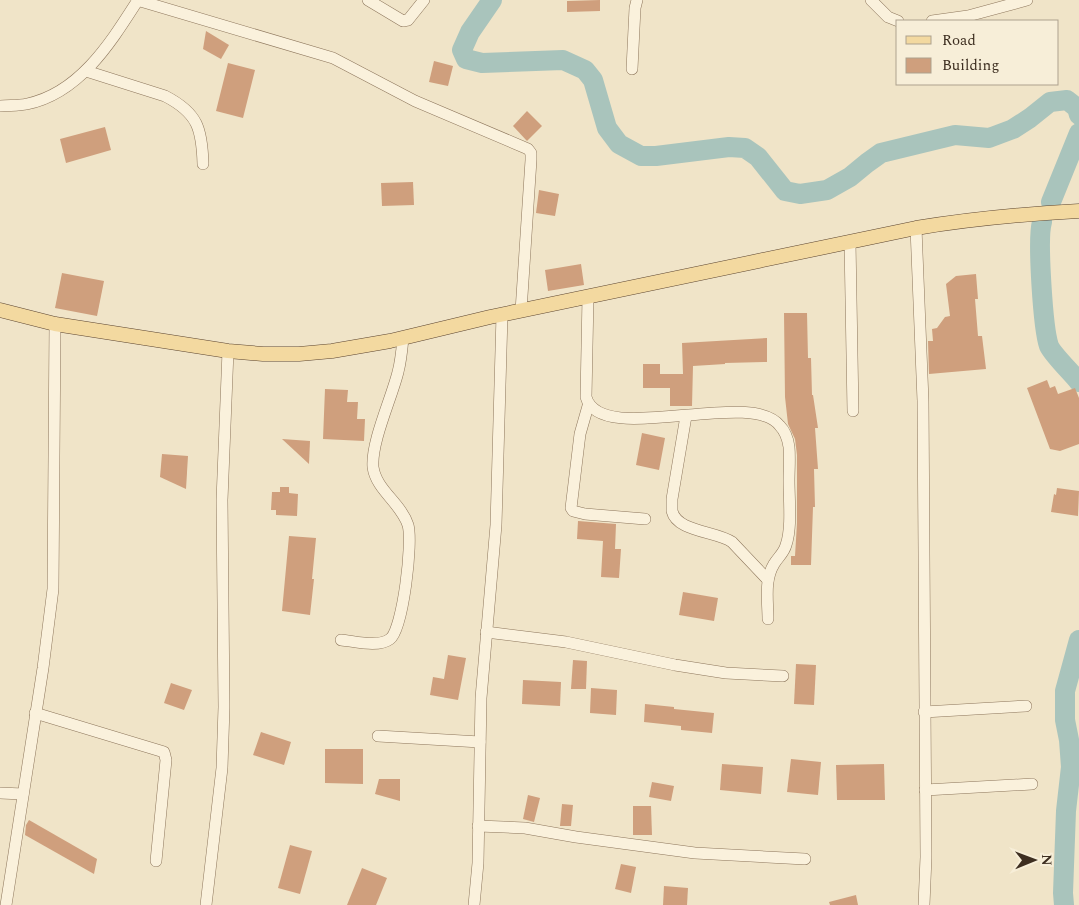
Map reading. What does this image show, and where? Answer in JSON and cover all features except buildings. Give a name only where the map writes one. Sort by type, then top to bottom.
[{"type":"main road","points":[[0,310],[55,324],[228,351],[264,354],[332,351],[403,338],[502,315],[916,228],[955,221],[1021,214],[1079,211]]},
{"type":"street","points":[[0,106],[28,104],[42,99],[57,92],[86,71],[110,44],[138,0],[333,58],[415,101],[528,149],[531,154],[531,160],[521,311]]},
{"type":"street","points":[[368,0],[403,22],[408,20],[424,0]]},
{"type":"street","points":[[632,69],[637,0]]},
{"type":"street","points":[[871,0],[888,17],[896,20]]},
{"type":"street","points":[[939,20],[968,16],[1027,0]]},
{"type":"street","points":[[86,71],[165,96],[174,101],[194,118],[198,124],[202,140],[203,164]]},
{"type":"street","points":[[916,228],[923,401],[926,857],[924,905]]},
{"type":"street","points":[[850,242],[854,411]]},
{"type":"street","points":[[588,297],[586,397],[588,406],[580,434],[571,508],[573,511],[585,514],[645,519]]},
{"type":"street","points":[[474,905],[481,698],[496,525],[502,315]]},
{"type":"street","points":[[6,905],[50,625],[53,589],[55,324]]},
{"type":"street","points":[[341,640],[378,643],[390,639],[396,630],[408,571],[410,542],[408,526],[404,515],[377,479],[373,459],[382,421],[399,370],[403,338]]},
{"type":"street","points":[[206,905],[222,768],[224,726],[222,500],[228,351]]},
{"type":"street","points":[[588,406],[600,414],[620,419],[686,416],[715,412],[750,413],[770,418],[780,425],[789,447],[788,529],[787,544],[782,555],[774,563],[768,580],[768,620]]},
{"type":"street","points":[[686,416],[672,499],[672,512],[677,520],[684,525],[726,537],[768,580]]},
{"type":"street","points":[[486,632],[566,642],[675,665],[726,672],[783,676]]},
{"type":"street","points":[[924,712],[1026,706]]},
{"type":"street","points":[[36,713],[164,752],[166,760],[156,861]]},
{"type":"street","points":[[378,736],[480,742]]},
{"type":"street","points":[[925,790],[1032,784]]},
{"type":"street","points":[[0,793],[23,794]]},
{"type":"street","points":[[478,826],[525,828],[695,854],[805,859]]},
{"type":"waterway","points":[[492,0],[470,32],[462,50],[466,59],[482,63],[563,60],[585,70],[593,80],[607,128],[619,144],[641,156],[656,156],[729,147],[745,148],[758,157],[785,191],[800,194],[827,190],[850,177],[881,153],[955,135],[989,138],[1013,129],[1050,102],[1067,100],[1077,108],[1079,115]]},
{"type":"waterway","points":[[1051,202],[1079,133]]},
{"type":"waterway","points":[[1042,222],[1040,264],[1049,346],[1079,382]]},
{"type":"waterway","points":[[1064,905],[1066,811],[1071,767],[1065,720],[1065,691],[1079,640]]}]
